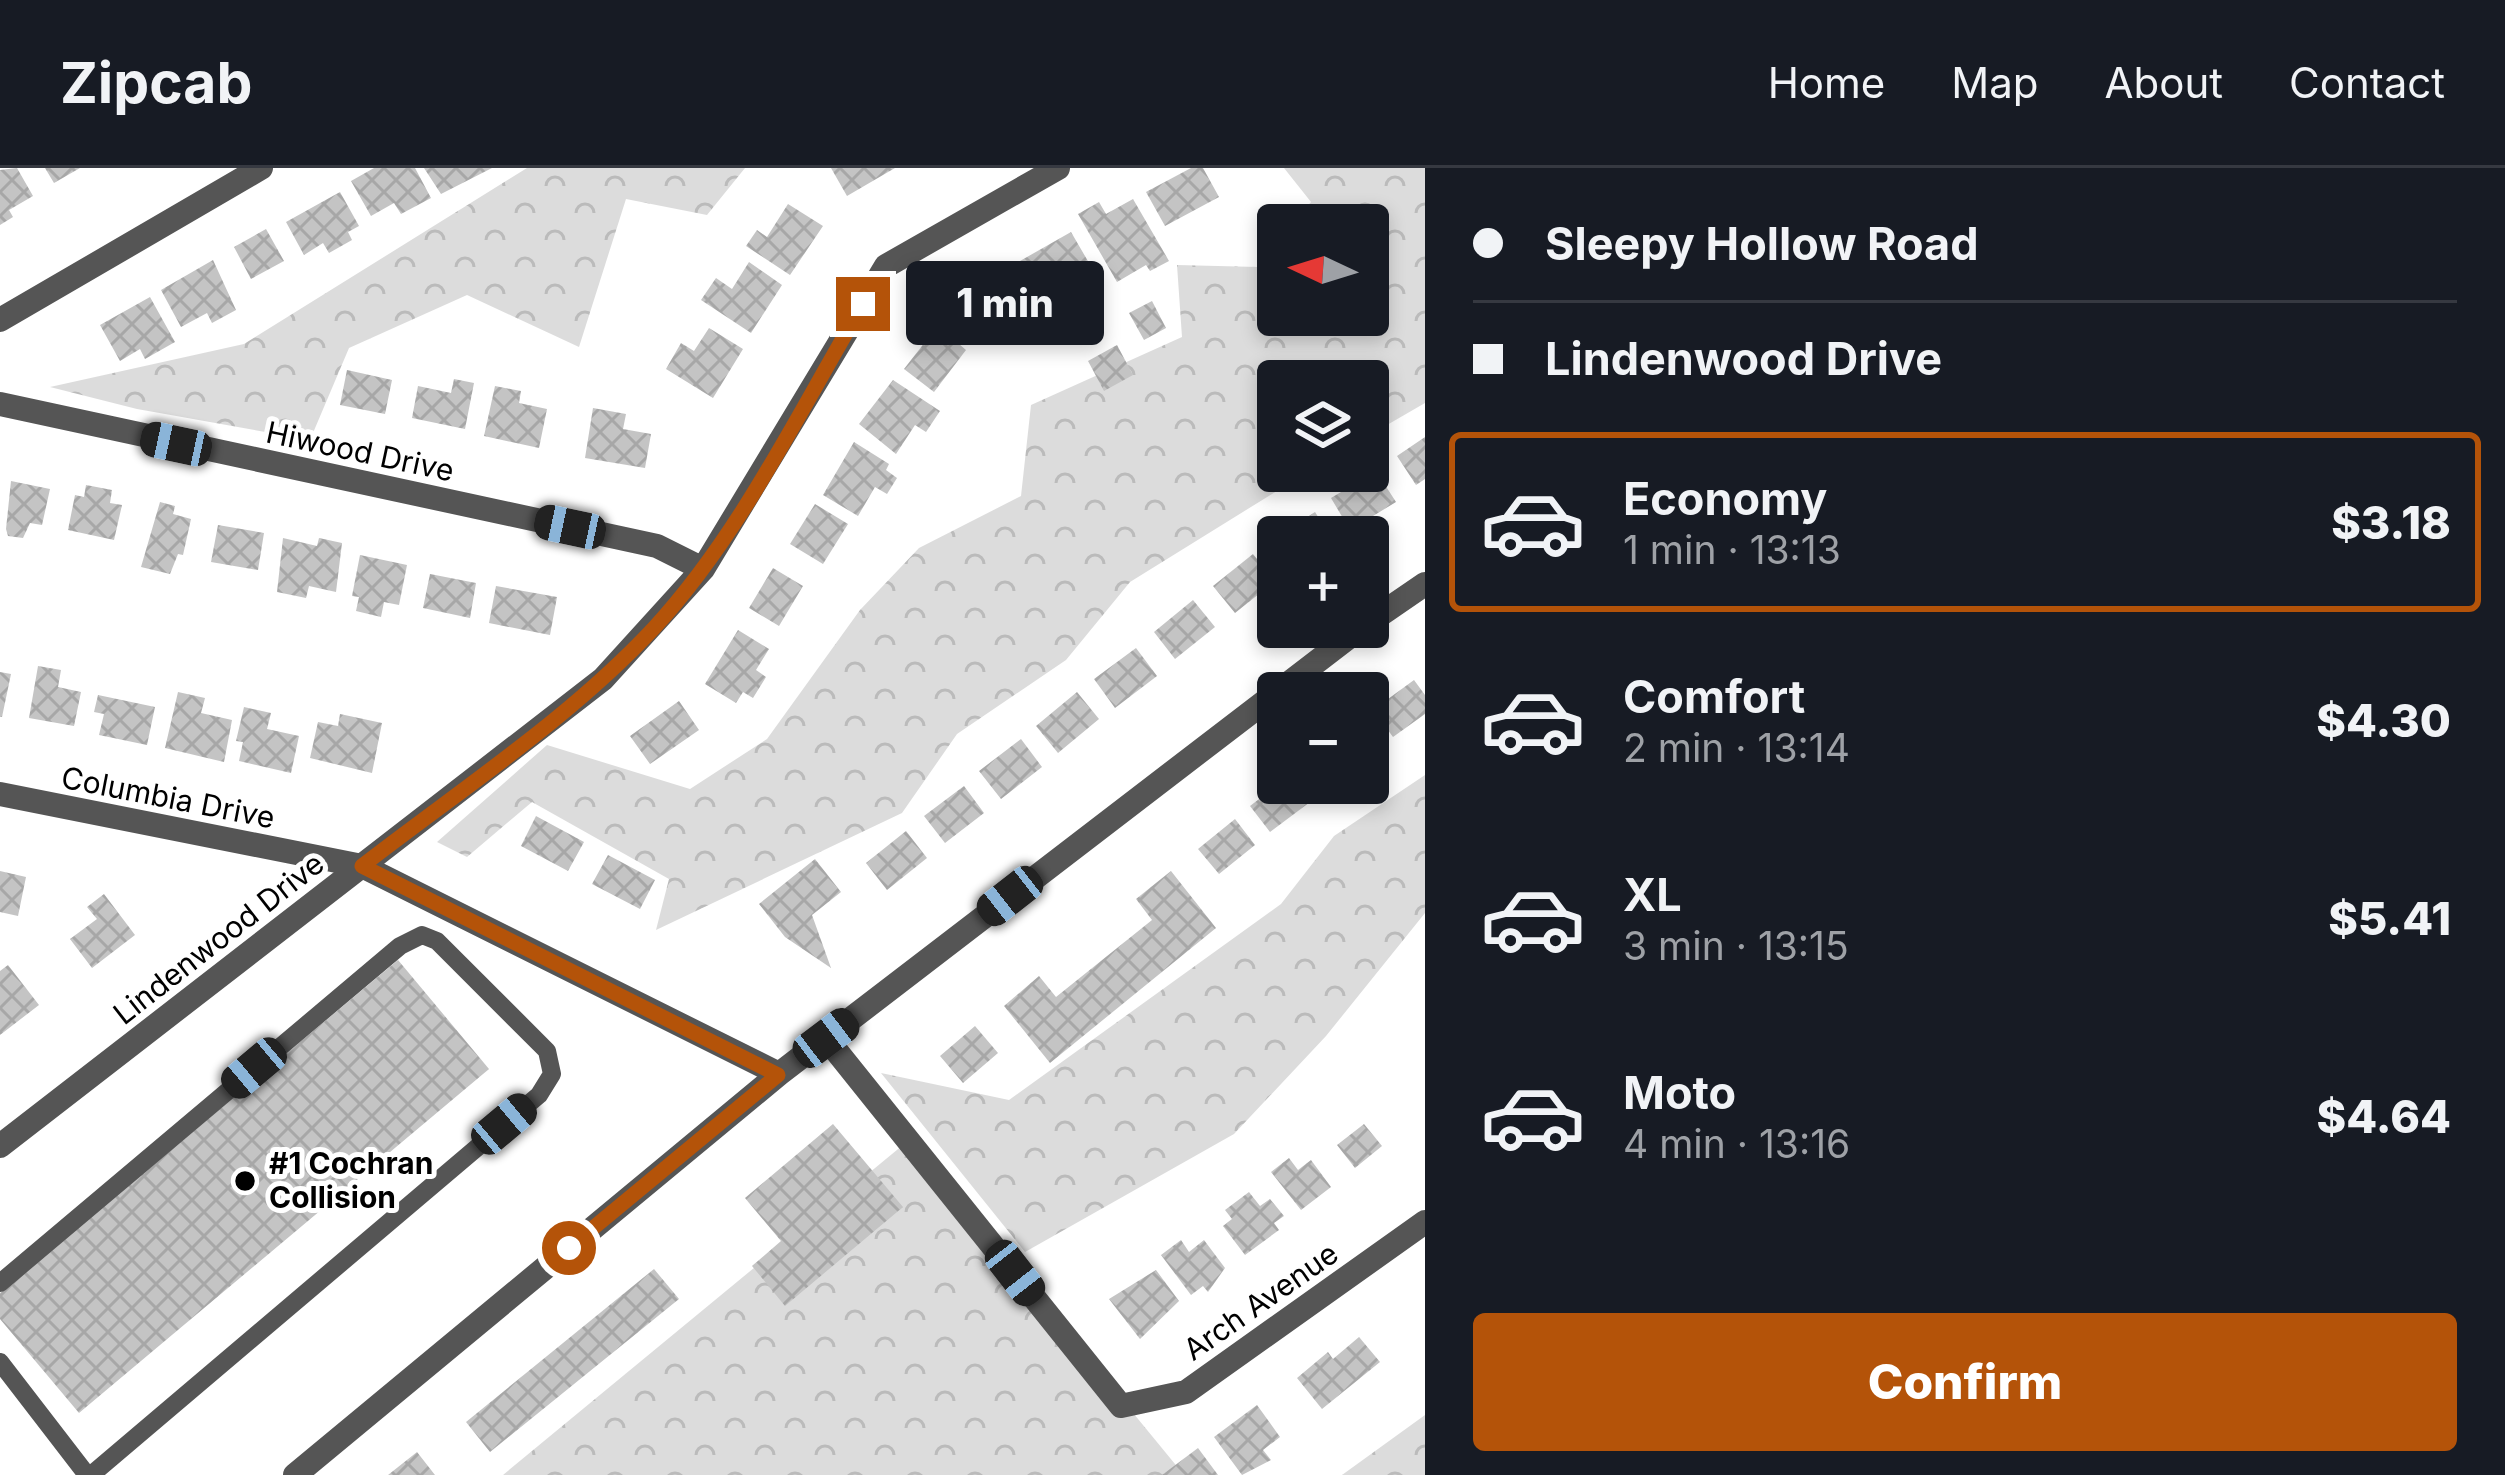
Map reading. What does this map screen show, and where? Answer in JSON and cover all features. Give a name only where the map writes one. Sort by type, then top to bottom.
[{"type":"street","points":[[0,320],[261,168]]},
{"type":"street","name":"Lindenwood Drive","points":[[0,1146],[603,679],[703,569],[886,266],[1058,168]]},
{"type":"street","name":"Hiwood Drive","points":[[0,404],[657,546],[703,569]]},
{"type":"street","points":[[1389,609],[1425,584]]},
{"type":"street","points":[[296,1475],[778,1075],[1335,648]]},
{"type":"street","name":"Columbia Drive","points":[[0,794],[362,866],[778,1075]]},
{"type":"street","name":"Arch Avenue","points":[[826,1038],[1121,1406],[1186,1392],[1425,1222]]},
{"type":"lane","points":[[437,941],[458,914]]},
{"type":"lane","points":[[0,1283],[400,946],[422,935],[437,941],[548,1051],[552,1074],[545,1084],[89,1475],[0,1362]]},
{"type":"green space","points":[[527,168],[745,168],[707,215],[626,199],[579,347],[467,295],[349,348],[310,440],[137,409],[50,387],[244,344]]},
{"type":"green space","points":[[1284,168],[1425,168],[1425,403],[1389,424],[1389,360],[1257,360],[1257,492],[1275,492],[1130,582],[1066,660],[957,734],[902,813],[656,930],[669,879],[532,802],[467,857],[437,842],[547,745],[690,789],[767,739],[860,610],[919,548],[1021,496],[1031,405],[1182,337],[1177,265],[1257,267],[1257,336],[1389,336],[1389,204],[1311,202]]},
{"type":"green space","points":[[1425,775],[1425,913],[1326,1036],[1234,1134],[1025,1252],[881,1073],[1009,1100],[1281,904],[1334,836],[1382,804],[1389,804],[1389,799]]},
{"type":"green space","points":[[909,1140],[1184,1475],[503,1475]]},
{"type":"green space","points":[[1425,1415],[1425,1475],[1342,1475]]},
{"type":"building","points":[[17,168],[33,196],[9,210],[13,217],[0,225],[0,170]]},
{"type":"building","points":[[45,168],[80,168],[54,183]]},
{"type":"building","points":[[374,168],[415,168],[431,198],[401,214],[394,203],[371,216],[351,181]]},
{"type":"building","points":[[424,168],[492,168],[441,194]]},
{"type":"building","points":[[831,168],[895,168],[847,196]]},
{"type":"building","points":[[1191,168],[1203,168],[1219,197],[1165,226],[1146,192]]},
{"type":"building","points":[[340,192],[359,226],[348,232],[352,240],[329,253],[323,243],[304,255],[286,222]]},
{"type":"building","points":[[1133,199],[1169,261],[1150,271],[1146,265],[1117,282],[1078,214],[1099,202],[1106,214]]},
{"type":"building","points":[[788,204],[823,226],[790,275],[746,246],[757,230],[767,237]]},
{"type":"building","points":[[266,229],[284,261],[251,279],[234,247]]},
{"type":"building","points":[[1071,232],[1103,287],[1084,298],[1072,278],[1040,297],[1020,261]]},
{"type":"building","points":[[213,260],[236,310],[212,323],[207,313],[181,327],[161,290]]},
{"type":"building","points":[[749,262],[782,285],[751,333],[701,300],[716,278],[732,289]]},
{"type":"building","points":[[1005,273],[1038,318],[1017,333],[1010,323],[982,343],[957,310]]},
{"type":"building","points":[[150,297],[175,342],[145,359],[140,349],[120,361],[100,325]]},
{"type":"building","points":[[1152,301],[1166,328],[1144,340],[1129,313]]},
{"type":"building","points":[[935,314],[964,337],[959,344],[966,350],[934,392],[904,369],[929,337],[921,332]]},
{"type":"building","points":[[709,328],[743,349],[713,398],[666,369],[681,343],[694,351]]},
{"type":"building","points":[[1117,345],[1133,375],[1104,391],[1088,361]]},
{"type":"building","points":[[347,370],[392,380],[385,414],[340,405]]},
{"type":"building","points":[[454,379],[474,383],[465,429],[412,418],[418,386],[451,393]]},
{"type":"building","points":[[893,380],[940,411],[926,432],[915,425],[896,454],[859,424]]},
{"type":"building","points":[[495,386],[521,391],[519,403],[547,409],[539,448],[484,436]]},
{"type":"building","points":[[593,408],[626,414],[623,429],[651,434],[645,468],[585,458]]},
{"type":"building","points":[[1425,437],[1425,479],[1416,485],[1397,456]]},
{"type":"building","points":[[854,442],[889,464],[886,470],[897,478],[887,494],[875,487],[858,516],[823,495]]},
{"type":"building","points":[[11,481],[50,489],[42,525],[30,523],[23,538],[8,536],[6,529]]},
{"type":"building","points":[[86,485],[112,490],[110,503],[122,505],[114,540],[68,530],[75,495],[84,497]]},
{"type":"building","points":[[1389,491],[1396,502],[1373,516],[1342,516],[1331,498],[1341,492]]},
{"type":"building","points":[[160,502],[175,506],[173,514],[191,519],[183,555],[178,554],[170,574],[141,567]]},
{"type":"building","points":[[815,504],[848,524],[823,564],[790,544]]},
{"type":"building","points":[[218,525],[264,533],[258,570],[211,562]]},
{"type":"building","points":[[283,538],[317,546],[319,538],[342,543],[336,592],[309,586],[306,598],[277,592]]},
{"type":"building","points":[[1253,554],[1257,559],[1257,595],[1235,613],[1213,586]]},
{"type":"building","points":[[360,555],[407,565],[399,605],[384,602],[381,617],[356,611],[359,597],[352,596]]},
{"type":"building","points":[[773,568],[803,586],[779,626],[749,608]]},
{"type":"building","points":[[430,574],[476,583],[470,618],[423,608]]},
{"type":"building","points":[[496,586],[557,597],[550,635],[489,623]]},
{"type":"building","points":[[1193,600],[1215,627],[1175,659],[1154,632]]},
{"type":"building","points":[[738,630],[769,649],[756,670],[766,677],[753,698],[743,692],[736,703],[705,684]]},
{"type":"building","points":[[1136,648],[1157,676],[1115,708],[1094,679]]},
{"type":"building","points":[[38,666],[61,670],[58,687],[81,692],[74,726],[29,718]]},
{"type":"building","points":[[0,672],[11,674],[2,717],[0,717]]},
{"type":"building","points":[[1414,680],[1425,695],[1425,714],[1393,737],[1389,698]]},
{"type":"building","points":[[178,692],[205,698],[201,713],[232,720],[224,762],[165,748]]},
{"type":"building","points":[[1077,692],[1099,719],[1058,753],[1036,726]]},
{"type":"building","points":[[98,695],[155,707],[147,745],[99,735],[104,714],[94,712]]},
{"type":"building","points":[[679,701],[699,730],[650,764],[630,736]]},
{"type":"building","points":[[244,707],[271,713],[267,729],[299,736],[291,773],[239,761],[243,742],[236,741]]},
{"type":"building","points":[[340,714],[382,723],[372,773],[310,758],[318,722],[338,726]]},
{"type":"building","points":[[1021,739],[1042,767],[1001,799],[979,771]]},
{"type":"building","points":[[964,786],[984,813],[945,843],[924,816]]},
{"type":"building","points":[[1257,801],[1307,804],[1270,832],[1250,806]]},
{"type":"building","points":[[536,816],[584,842],[568,871],[521,846]]},
{"type":"building","points":[[1235,819],[1255,845],[1219,874],[1198,849]]},
{"type":"building","points":[[906,831],[927,858],[887,890],[866,863]]},
{"type":"building","points":[[608,855],[655,880],[640,909],[592,884]]},
{"type":"building","points":[[815,859],[841,892],[812,915],[831,968],[785,937],[759,904]]},
{"type":"building","points":[[0,871],[26,877],[18,916],[0,912]]},
{"type":"building","points":[[1171,871],[1216,928],[1050,1063],[1004,1006],[1039,976],[1056,997],[1152,920],[1136,899]]},
{"type":"building","points":[[104,894],[135,935],[92,968],[70,939],[97,919],[87,907]]},
{"type":"building","name":"#1 Cochran Collision","points":[[398,960],[489,1069],[79,1413],[0,1319],[0,1293]]},
{"type":"building","points":[[8,965],[39,1005],[0,1035],[0,971]]},
{"type":"building","points":[[975,1026],[998,1053],[963,1083],[940,1056]]},
{"type":"building","points":[[833,1124],[903,1207],[785,1306],[752,1266],[781,1241],[745,1198]]},
{"type":"building","points":[[1364,1124],[1382,1146],[1355,1168],[1337,1145]]},
{"type":"building","points":[[1289,1158],[1298,1170],[1311,1160],[1331,1187],[1301,1210],[1271,1172]]},
{"type":"building","points":[[1249,1192],[1260,1206],[1270,1199],[1284,1216],[1274,1223],[1279,1230],[1245,1255],[1223,1226],[1232,1219],[1225,1210]]},
{"type":"building","points":[[1181,1240],[1189,1252],[1204,1240],[1225,1268],[1208,1292],[1203,1286],[1191,1295],[1161,1255]]},
{"type":"building","points":[[654,1269],[679,1299],[490,1452],[466,1422]]},
{"type":"building","points":[[1156,1270],[1179,1301],[1140,1339],[1109,1299]]},
{"type":"building","points":[[1359,1337],[1380,1362],[1322,1409],[1297,1378],[1328,1352],[1333,1359]]},
{"type":"building","points":[[1257,1405],[1280,1437],[1263,1450],[1271,1460],[1242,1475],[1214,1437]]},
{"type":"building","points":[[1198,1448],[1218,1475],[1162,1475]]},
{"type":"building","points":[[417,1452],[435,1475],[388,1475]]},
{"type":"place","name":"#1 Cochran Collision","points":[[245,1181]]},
{"type":"route","points":[[569,1248],[778,1075],[362,866],[603,679],[655,627],[703,569],[863,304]]}]
